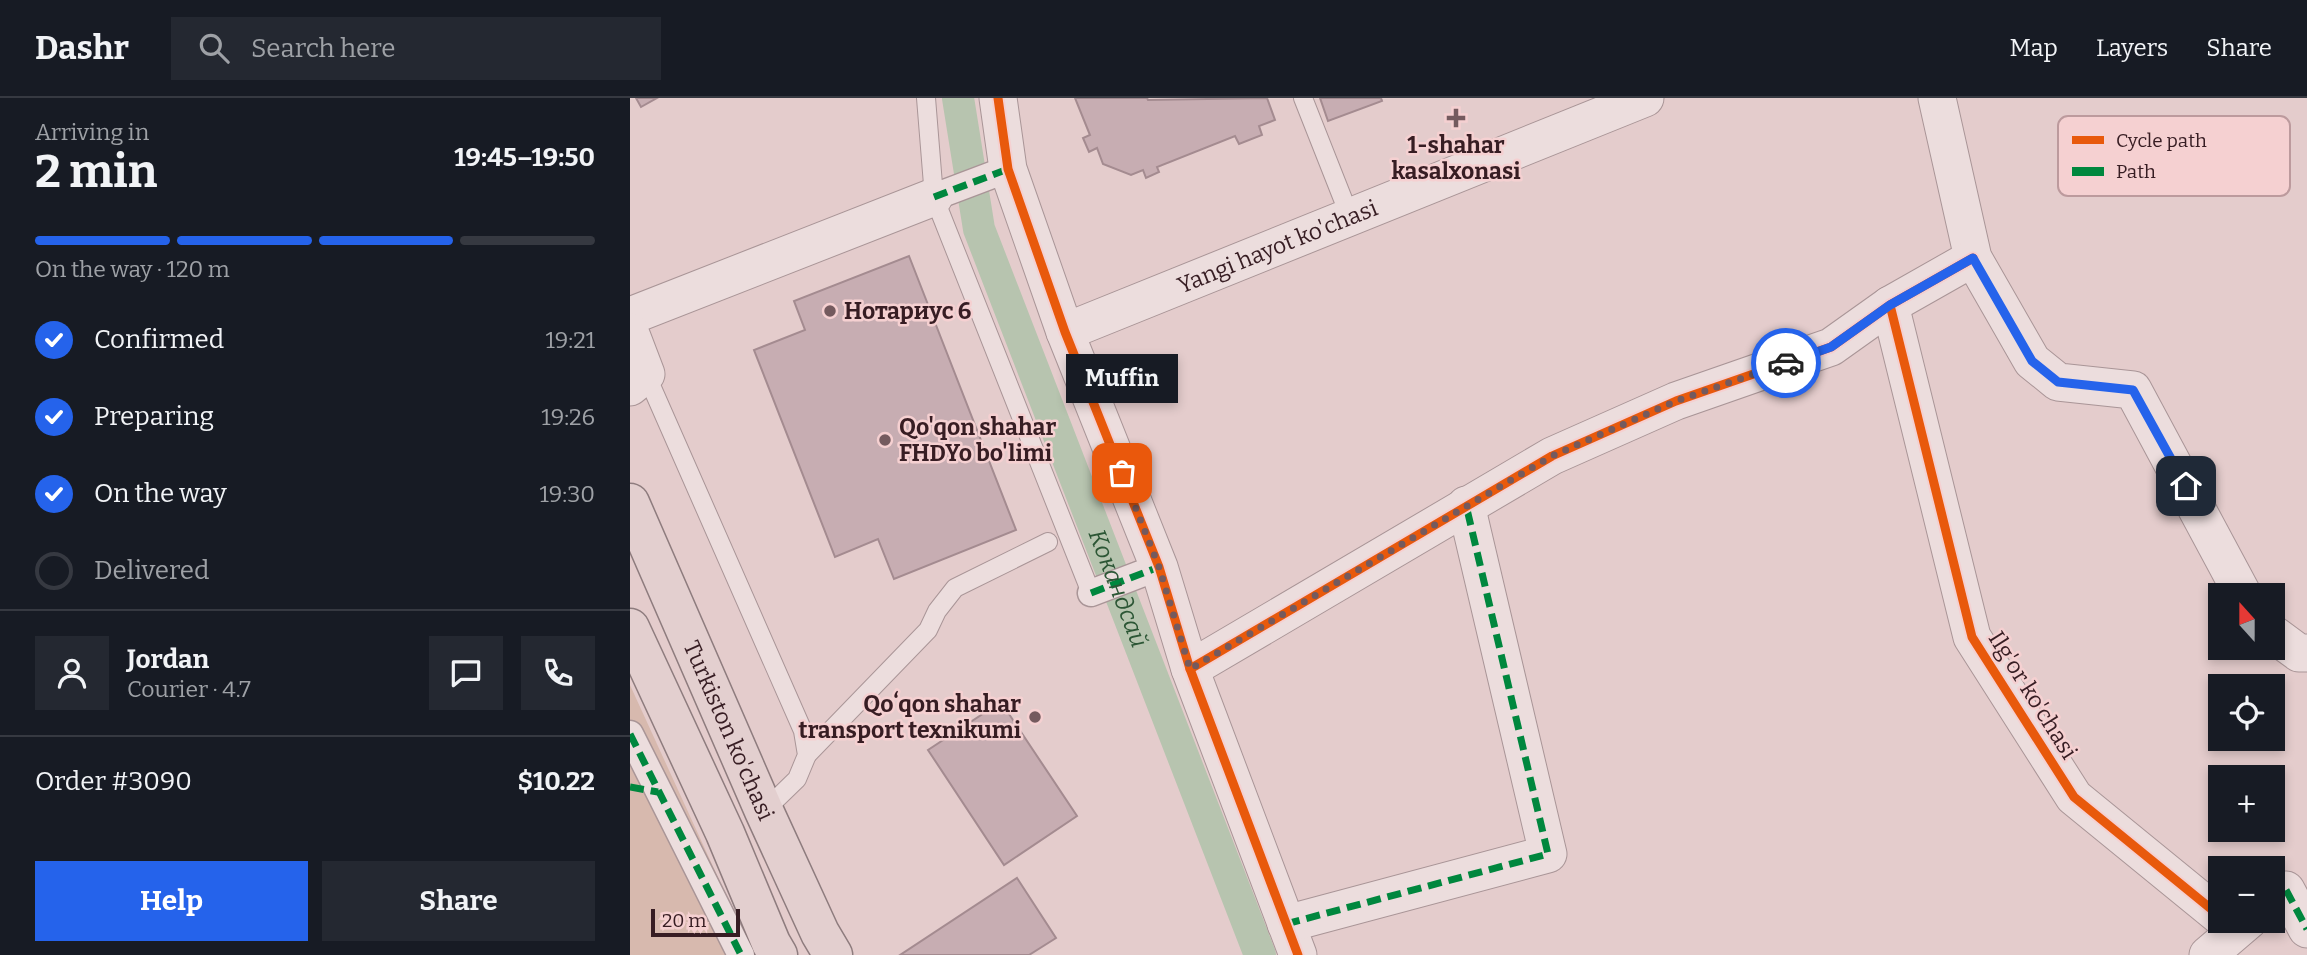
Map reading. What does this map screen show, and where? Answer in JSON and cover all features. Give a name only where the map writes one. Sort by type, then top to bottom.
[{"type":"main road","name":"Turkiston ko'chasi","points":[[630,503],[764,811],[820,933],[833,955]]},
{"type":"main road","name":"Turkiston ko'chasi","points":[[630,628],[778,955]]},
{"type":"street","points":[[998,98],[1008,169],[1065,331],[1159,567],[1190,669],[1292,939],[1548,854],[1466,505]]},
{"type":"street","name":"Yangi hayot ko'chasi","points":[[1065,331],[1645,98]]},
{"type":"street","points":[[1937,98],[1973,258],[2032,361],[2058,382],[2133,390],[2237,583]]},
{"type":"street","points":[[630,316],[1008,169]]},
{"type":"street","points":[[1190,669],[1552,456],[1664,406],[1831,347],[1890,305],[1973,258]]},
{"type":"street","name":"Ilg'or ko'chasi","points":[[1890,305],[1972,637],[2074,797],[2208,902]]},
{"type":"street","points":[[630,332],[638,381]]},
{"type":"street","points":[[1091,593],[1159,567]]},
{"type":"street","points":[[2286,644],[2299,653],[2307,653]]},
{"type":"street","points":[[630,734],[741,955]]},
{"type":"street","points":[[630,787],[658,792]]},
{"type":"street","points":[[2289,887],[2307,929]]},
{"type":"street","points":[[2208,955],[2225,933]]},
{"type":"lane","points":[[926,98],[934,197],[1091,593]]},
{"type":"lane","points":[[1303,98],[1350,217]]},
{"type":"lane","points":[[638,381],[803,731],[807,755]]},
{"type":"lane","points":[[764,811],[797,779],[807,755],[928,630],[937,611],[955,589],[1048,542]]},
{"type":"shaded area","points":[[630,685],[732,908],[757,955],[630,955]]},
{"type":"building","points":[[636,98],[657,98],[641,107]]},
{"type":"building","points":[[1075,98],[1267,98],[1275,120],[1259,126],[1262,135],[1239,144],[1235,136],[1157,167],[1159,172],[1146,178],[1143,170],[1131,175],[1103,164],[1097,148],[1089,152],[1083,138],[1090,135]]},
{"type":"building","points":[[1320,98],[1381,98],[1382,101],[1328,121]]},
{"type":"building","name":"Qo'qon shahar FHDYo bo'limi","points":[[909,256],[1016,530],[894,579],[878,539],[835,557],[754,350],[805,330],[794,301]]},
{"type":"building","points":[[1001,702],[1077,816],[1004,865],[928,750]]},
{"type":"building","points":[[1017,878],[1056,938],[1029,955],[900,955]]},
{"type":"waterway","name":"Кокандсай","points":[[958,98],[979,229],[1260,955]]},
{"type":"marked path","points":[[934,197],[1008,169]]},
{"type":"marked path","points":[[1286,924],[1548,854],[1466,505]]},
{"type":"marked path","points":[[1091,593],[1159,567]]},
{"type":"marked path","points":[[630,734],[741,955]]},
{"type":"marked path","points":[[630,787],[658,792]]},
{"type":"marked path","points":[[2286,890],[2307,929]]},
{"type":"cycle path","points":[[998,98],[1008,169],[1065,332],[1159,567],[1190,669],[1298,955]]},
{"type":"cycle path","points":[[1190,669],[1552,456],[1676,401],[1831,347],[1890,305],[1973,258]]},
{"type":"cycle path","points":[[1890,305],[1972,637],[2074,797],[2208,906]]},
{"type":"way so far","points":[[1122,473],[1159,567],[1190,669],[1552,456],[1676,401],[1786,363]]},
{"type":"place","name":"1-shahar kasalxonasi","points":[[1456,118]]},
{"type":"place","name":"Нотариус 6","points":[[830,311]]},
{"type":"place","name":"Qo'qon shahar FHDYo bo'limi","points":[[885,440]]},
{"type":"place","name":"Muffin","points":[[1122,473]]},
{"type":"place","name":"Qoʻqon shahar transport texnikumi","points":[[1035,717]]},
{"type":"route","points":[[1786,363],[1831,347],[1890,305],[1973,258],[2032,361],[2058,382],[2133,390],[2186,486]]}]
